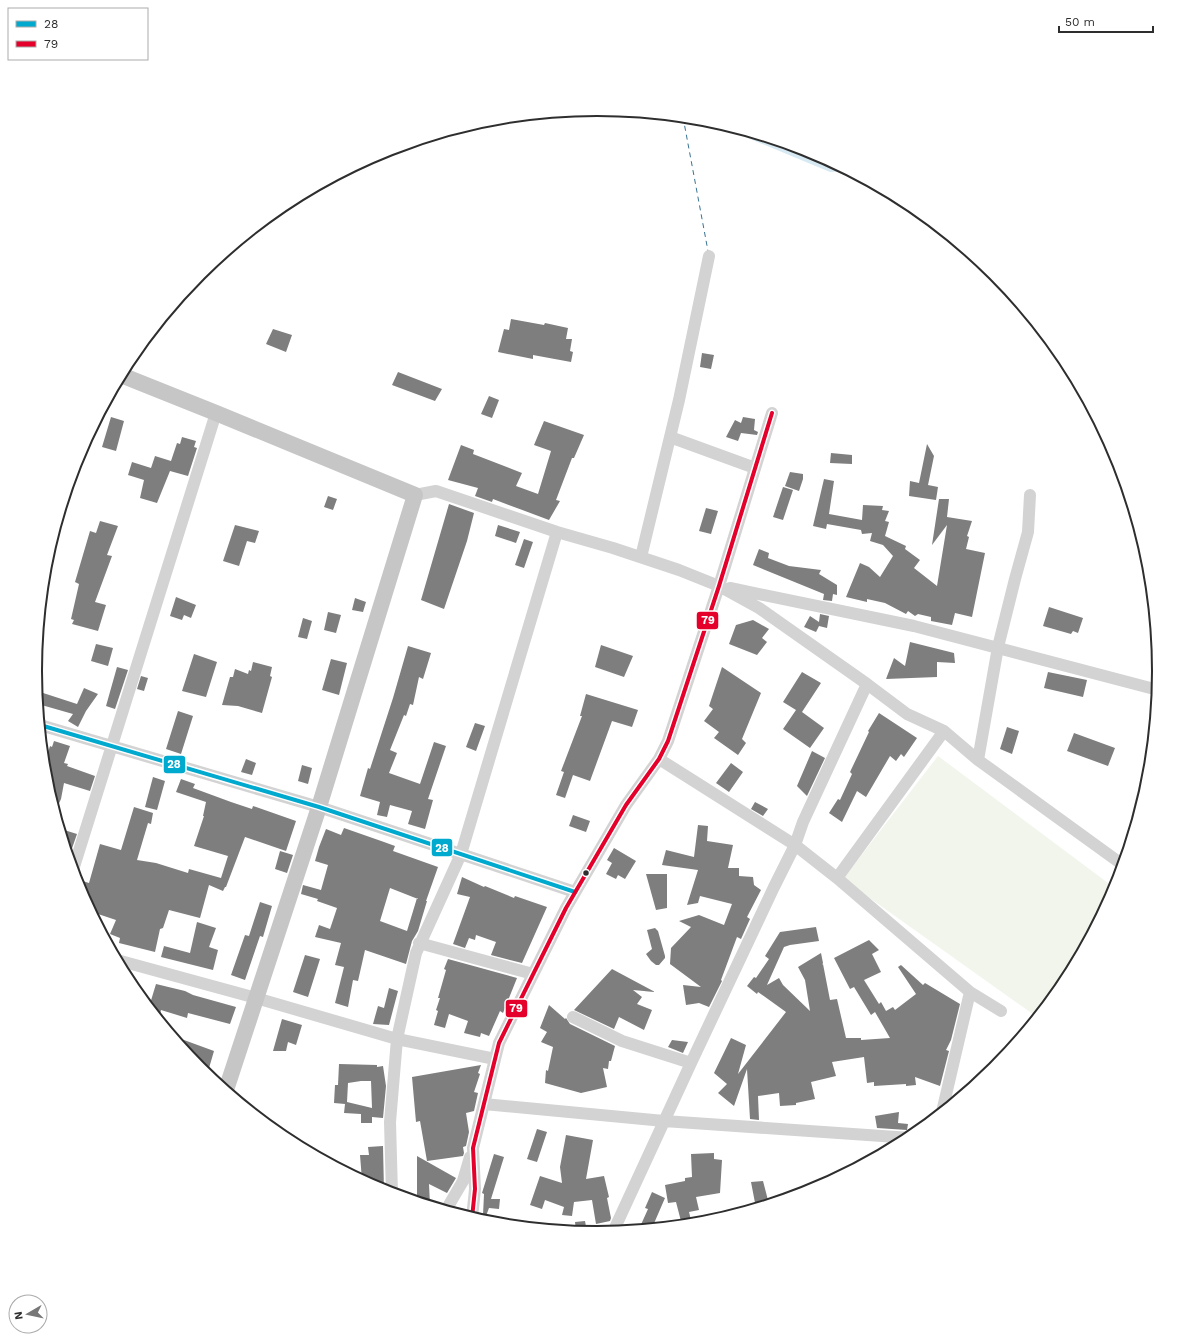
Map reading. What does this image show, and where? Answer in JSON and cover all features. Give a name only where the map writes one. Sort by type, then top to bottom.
[{"type":"main road","points":[[126,377],[415,495],[319,807],[227,1086]]},
{"type":"street","points":[[641,557],[679,400],[709,256]]},
{"type":"street","points":[[76,862],[216,413]]},
{"type":"street","points":[[448,1206],[463,1181],[473,1148],[499,1043],[566,908],[626,805],[659,759],[668,741],[719,586],[772,413]]},
{"type":"street","points":[[670,437],[755,468]]},
{"type":"street","points":[[415,495],[436,492],[557,532],[641,557],[719,586],[759,608],[907,714],[944,731],[978,760],[1120,862]]},
{"type":"street","points":[[978,760],[998,647],[1028,532],[1030,495]]},
{"type":"street","points":[[392,1187],[390,1122],[397,1039],[416,953],[419,943],[461,854],[557,532]]},
{"type":"street","points":[[719,586],[914,626],[1153,689]]},
{"type":"street","points":[[616,1226],[691,1062],[795,845],[803,822],[867,684]]},
{"type":"street","points":[[45,727],[319,807],[575,892]]},
{"type":"street","points":[[837,878],[944,731]]},
{"type":"street","points":[[659,759],[795,845],[837,878],[970,992],[1001,1011]]},
{"type":"street","points":[[419,943],[533,974]]},
{"type":"street","points":[[124,962],[397,1039],[495,1059]]},
{"type":"street","points":[[943,1106],[970,992]]},
{"type":"street","points":[[573,1017],[622,1041],[691,1062]]},
{"type":"street","points":[[484,1104],[664,1121],[899,1137]]},
{"type":"street","points":[[473,1148],[476,1189],[473,1212]]},
{"type":"shaded area","points":[[735,133],[776,145],[840,171],[830,172]]},
{"type":"shaded area","points":[[938,756],[1111,885],[1079,949],[1059,980],[1033,1014],[843,879]]},
{"type":"building","points":[[511,319],[544,325],[545,323],[568,328],[566,339],[572,339],[570,351],[573,352],[571,362],[533,355],[533,359],[498,352],[504,329],[509,330]]},
{"type":"building","points":[[273,329],[292,335],[286,352],[266,344]]},
{"type":"building","points":[[702,353],[714,355],[711,369],[700,367]]},
{"type":"building","points":[[398,372],[442,389],[435,401],[392,385]]},
{"type":"building","points":[[489,396],[499,400],[492,418],[481,414]]},
{"type":"building","points":[[111,417],[124,421],[116,451],[102,447]]},
{"type":"building","points":[[743,417],[755,419],[754,430],[758,432],[757,435],[741,433],[738,441],[726,437],[735,420],[741,423]]},
{"type":"building","points":[[544,421],[584,435],[574,458],[572,458],[556,500],[560,501],[549,520],[493,499],[492,502],[475,496],[478,488],[448,480],[461,445],[474,450],[473,454],[522,473],[516,486],[538,494],[551,451],[534,445]]},
{"type":"building","points":[[182,437],[196,441],[194,447],[197,448],[188,476],[170,471],[157,503],[140,498],[144,480],[128,475],[132,462],[151,468],[155,456],[171,461],[177,443],[180,444]]},
{"type":"building","points":[[927,444],[934,456],[928,485],[938,487],[936,500],[909,496],[910,481],[919,483]]},
{"type":"building","points":[[831,453],[852,455],[852,464],[830,463]]},
{"type":"building","points":[[790,472],[803,474],[799,491],[785,486]]},
{"type":"building","points":[[824,479],[834,481],[829,514],[862,520],[863,505],[883,506],[882,510],[889,511],[885,521],[889,522],[885,536],[906,546],[905,549],[920,560],[914,568],[937,586],[947,525],[932,545],[939,499],[949,499],[947,517],[972,521],[967,536],[969,537],[966,549],[985,553],[972,617],[955,613],[952,625],[931,621],[931,617],[918,614],[915,616],[908,611],[906,614],[885,603],[867,599],[867,602],[846,597],[860,563],[869,567],[880,577],[893,556],[883,545],[870,541],[872,533],[862,534],[861,530],[827,524],[826,529],[813,526]]},
{"type":"building","points":[[783,487],[793,490],[783,520],[773,517]]},
{"type":"building","points":[[328,496],[337,499],[333,510],[324,507]]},
{"type":"building","points":[[449,504],[474,513],[467,541],[444,609],[421,600]]},
{"type":"building","points":[[706,508],[718,511],[711,534],[699,531]]},
{"type":"building","points":[[100,521],[118,526],[107,555],[112,556],[95,602],[106,605],[98,631],[72,624],[74,620],[71,619],[79,584],[75,582],[90,531],[96,533]]},
{"type":"building","points":[[235,525],[259,531],[255,543],[247,541],[239,566],[223,561]]},
{"type":"building","points":[[498,525],[520,532],[516,543],[495,536]]},
{"type":"building","points":[[524,539],[533,542],[524,568],[515,565]]},
{"type":"building","points":[[759,549],[769,553],[768,558],[789,566],[821,570],[819,574],[837,585],[837,595],[833,594],[832,601],[823,600],[824,594],[753,565]]},
{"type":"building","points":[[176,597],[196,605],[191,618],[184,615],[182,620],[170,616]]},
{"type":"building","points":[[355,598],[366,602],[363,612],[352,610]]},
{"type":"building","points":[[1049,607],[1083,618],[1078,633],[1073,631],[1071,634],[1043,626]]},
{"type":"building","points":[[328,612],[341,615],[336,633],[324,630]]},
{"type":"building","points":[[820,614],[829,616],[827,628],[819,626],[816,632],[804,627],[810,616],[819,622]]},
{"type":"building","points":[[303,618],[312,621],[307,639],[298,637]]},
{"type":"building","points":[[753,620],[769,629],[762,638],[767,642],[757,655],[729,644],[736,625]]},
{"type":"building","points":[[910,642],[954,653],[955,663],[937,662],[937,677],[886,679],[894,658],[905,666]]},
{"type":"building","points":[[96,644],[113,648],[108,666],[91,661]]},
{"type":"building","points":[[601,645],[633,656],[624,677],[595,667]]},
{"type":"building","points":[[408,646],[431,653],[423,679],[419,677],[413,705],[410,704],[406,716],[404,715],[390,750],[397,753],[389,773],[420,784],[434,742],[446,746],[428,799],[433,800],[425,829],[408,824],[412,811],[390,805],[387,817],[377,815],[380,802],[360,796],[368,768],[370,769],[393,698]]},
{"type":"building","points":[[194,654],[217,662],[206,697],[182,691]]},
{"type":"building","points":[[331,659],[347,663],[339,695],[322,690]]},
{"type":"building","points":[[253,662],[272,667],[270,676],[272,677],[262,713],[238,706],[222,705],[230,677],[233,677],[235,669],[248,674],[249,670],[251,671]]},
{"type":"building","points":[[117,667],[128,670],[115,709],[106,706]]},
{"type":"building","points":[[722,667],[761,693],[742,739],[746,743],[738,755],[714,738],[719,732],[704,721],[713,709],[709,706]]},
{"type":"building","points":[[802,672],[821,683],[802,712],[824,728],[810,748],[783,729],[796,710],[783,702]]},
{"type":"building","points":[[1048,672],[1087,680],[1083,697],[1044,688]]},
{"type":"building","points":[[141,676],[148,678],[144,691],[137,689]]},
{"type":"building","points":[[84,688],[98,694],[86,711],[78,727],[68,721],[73,714],[43,705],[43,693],[77,704]]},
{"type":"building","points":[[586,694],[638,710],[632,727],[612,721],[590,781],[573,775],[565,798],[556,795],[564,772],[561,771],[582,716],[580,716]]},
{"type":"building","points":[[178,711],[193,716],[181,754],[166,749]]},
{"type":"building","points":[[879,713],[917,738],[904,757],[901,754],[896,761],[890,756],[866,797],[857,791],[842,822],[829,813],[838,799],[840,800],[852,774],[850,772],[869,732],[868,731]]},
{"type":"building","points":[[475,723],[485,726],[476,751],[466,747]]},
{"type":"building","points":[[1007,727],[1019,731],[1012,754],[1000,749]]},
{"type":"building","points":[[1074,733],[1115,748],[1108,766],[1067,751]]},
{"type":"building","points":[[54,741],[70,746],[64,763],[68,764],[67,766],[95,776],[90,791],[64,783],[59,804],[48,752],[50,746],[52,747]]},
{"type":"building","points":[[812,751],[825,758],[807,796],[797,786]]},
{"type":"building","points":[[246,759],[256,763],[252,775],[241,772]]},
{"type":"building","points":[[731,763],[743,772],[729,792],[716,783]]},
{"type":"building","points":[[302,765],[312,768],[308,784],[298,781]]},
{"type":"building","points":[[153,777],[165,781],[157,810],[145,807]]},
{"type":"building","points":[[181,779],[195,784],[193,788],[231,802],[252,809],[253,806],[296,821],[286,851],[245,837],[226,887],[223,891],[209,885],[200,918],[169,910],[163,928],[160,929],[155,952],[119,943],[120,938],[110,934],[116,920],[98,914],[83,881],[89,883],[100,844],[121,850],[134,807],[153,813],[151,824],[148,823],[137,860],[156,863],[188,873],[189,869],[221,878],[228,856],[194,846],[204,816],[206,802],[176,792]]},
{"type":"building","points":[[755,802],[768,809],[763,816],[751,809]]},
{"type":"building","points":[[573,815],[590,821],[586,832],[569,826]]},
{"type":"building","points":[[698,825],[708,826],[707,841],[733,845],[728,868],[739,868],[739,876],[753,877],[754,885],[761,890],[747,917],[750,919],[741,939],[737,937],[721,980],[722,981],[709,1007],[699,1003],[686,1005],[683,985],[701,987],[670,964],[671,948],[691,927],[679,921],[699,915],[724,925],[732,904],[700,896],[698,903],[687,905],[698,870],[662,865],[666,850],[694,857]]},
{"type":"building","points":[[344,828],[395,846],[393,851],[438,867],[426,901],[418,931],[412,941],[406,964],[365,950],[358,981],[353,980],[348,1007],[335,1003],[344,967],[335,965],[341,943],[315,937],[319,925],[330,929],[337,908],[317,901],[318,899],[301,894],[303,885],[321,890],[328,865],[315,861],[326,829],[341,835]],"holes":[[[390,888],[417,899],[407,931],[380,921]]]},
{"type":"building","points":[[65,830],[77,834],[71,851]]},
{"type":"building","points":[[614,848],[636,861],[625,879],[618,875],[616,879],[606,874],[612,863],[607,860]]},
{"type":"building","points":[[280,851],[293,855],[287,873],[275,869]]},
{"type":"building","points":[[646,874],[667,874],[667,908],[656,910]]},
{"type":"building","points":[[462,877],[514,898],[515,896],[547,907],[522,963],[491,955],[496,942],[476,935],[475,940],[469,938],[465,948],[453,944],[470,897],[457,894]]},
{"type":"building","points":[[260,902],[272,906],[263,937],[260,936],[245,980],[231,975],[245,935],[249,936]]},
{"type":"building","points":[[197,922],[216,928],[209,947],[218,950],[213,970],[161,957],[164,946],[190,953]]},
{"type":"building","points":[[816,927],[819,941],[784,947],[767,985],[779,978],[783,985],[810,1011],[805,980],[798,967],[821,953],[822,965],[823,964],[830,1000],[837,999],[846,1038],[861,1038],[861,1040],[890,1038],[875,1012],[871,1015],[854,987],[850,989],[834,958],[869,940],[879,950],[872,954],[881,972],[864,980],[879,1004],[881,1002],[886,1011],[893,1007],[895,1010],[916,994],[898,967],[901,965],[923,985],[925,983],[960,1004],[951,1040],[946,1050],[949,1051],[940,1086],[915,1077],[916,1085],[906,1086],[906,1084],[874,1086],[874,1082],[867,1083],[864,1057],[832,1062],[836,1076],[811,1082],[815,1099],[796,1103],[796,1105],[780,1106],[779,1093],[758,1096],[759,1120],[750,1119],[747,1069],[734,1106],[718,1093],[727,1084],[714,1073],[731,1038],[746,1045],[738,1074],[786,1012],[747,986],[754,977],[756,978],[769,959],[765,956],[780,932]]},
{"type":"building","points":[[655,928],[658,931],[665,956],[659,965],[656,965],[651,961],[646,954],[652,949],[647,930]]},
{"type":"building","points":[[305,955],[320,959],[308,997],[293,992]]},
{"type":"building","points":[[448,959],[517,978],[503,1013],[500,1011],[489,1036],[481,1033],[480,1037],[464,1033],[468,1021],[449,1014],[445,1028],[434,1025],[438,1011],[436,1010],[440,998],[438,998],[446,970],[444,969]]},
{"type":"building","points":[[612,969],[655,992],[633,990],[642,997],[637,1004],[652,1010],[644,1030],[619,1017],[614,1029],[574,1010]]},
{"type":"building","points":[[156,984],[185,991],[193,995],[236,1007],[230,1024],[188,1013],[187,1018],[161,1010],[160,1013],[151,1001]]},
{"type":"building","points":[[389,988],[398,991],[389,1025],[373,1024],[378,1006],[384,1008]]},
{"type":"building","points":[[549,1005],[565,1019],[566,1018],[570,1024],[615,1046],[611,1061],[609,1061],[608,1069],[603,1068],[607,1087],[581,1093],[545,1083],[546,1070],[548,1071],[553,1047],[541,1042],[547,1032],[540,1028]]},
{"type":"building","points":[[282,1019],[302,1025],[296,1045],[288,1042],[286,1051],[273,1051]]},
{"type":"building","points":[[182,1039],[214,1051],[209,1068]]},
{"type":"building","points":[[672,1040],[688,1042],[683,1053],[668,1047]]},
{"type":"building","points":[[339,1064],[377,1065],[377,1067],[383,1066],[386,1086],[383,1118],[372,1117],[372,1123],[361,1123],[361,1114],[344,1113],[345,1104],[334,1103],[335,1085],[338,1085]],"holes":[[[371,1081],[372,1108],[347,1102],[348,1083]]]},
{"type":"building","points":[[481,1065],[478,1073],[480,1074],[474,1092],[478,1093],[474,1111],[466,1113],[469,1132],[466,1146],[463,1147],[463,1156],[427,1161],[420,1121],[416,1122],[412,1077]]},
{"type":"building","points":[[899,1112],[898,1123],[908,1124],[907,1130],[877,1128],[875,1116]]},
{"type":"building","points":[[537,1129],[547,1132],[537,1162],[527,1159]]},
{"type":"building","points":[[566,1135],[593,1140],[586,1179],[604,1176],[609,1197],[607,1198],[611,1218],[610,1221],[596,1224],[592,1200],[574,1202],[572,1216],[562,1215],[564,1207],[545,1200],[542,1209],[530,1205],[540,1176],[562,1183],[560,1167]]},
{"type":"building","points":[[383,1146],[384,1183],[361,1173],[360,1155],[369,1155],[368,1147]]},
{"type":"building","points":[[714,1153],[714,1159],[722,1160],[720,1193],[696,1197],[699,1210],[689,1212],[691,1219],[681,1220],[676,1202],[668,1203],[665,1185],[685,1181],[685,1178],[692,1177],[691,1154]]},
{"type":"building","points":[[494,1154],[504,1157],[491,1199],[500,1199],[499,1209],[489,1208],[486,1215],[483,1215],[484,1194],[482,1193]]},
{"type":"building","points":[[417,1156],[456,1178],[447,1193],[429,1184],[430,1200],[417,1196]]},
{"type":"building","points":[[763,1181],[768,1200],[755,1204],[751,1182]]},
{"type":"building","points":[[652,1192],[665,1198],[654,1223],[641,1224],[648,1209],[645,1208]]},
{"type":"building","points":[[585,1221],[586,1226],[575,1225],[575,1222]]},
{"type":"ferry route","points":[[684,122],[708,251]]},
{"type":"transit line","name":"79","points":[[473,1212],[475,1189],[473,1148],[499,1043],[566,908],[626,805],[659,759],[668,741],[719,586],[772,413]]},
{"type":"transit line","name":"28","points":[[45,727],[319,807],[575,892]]}]
